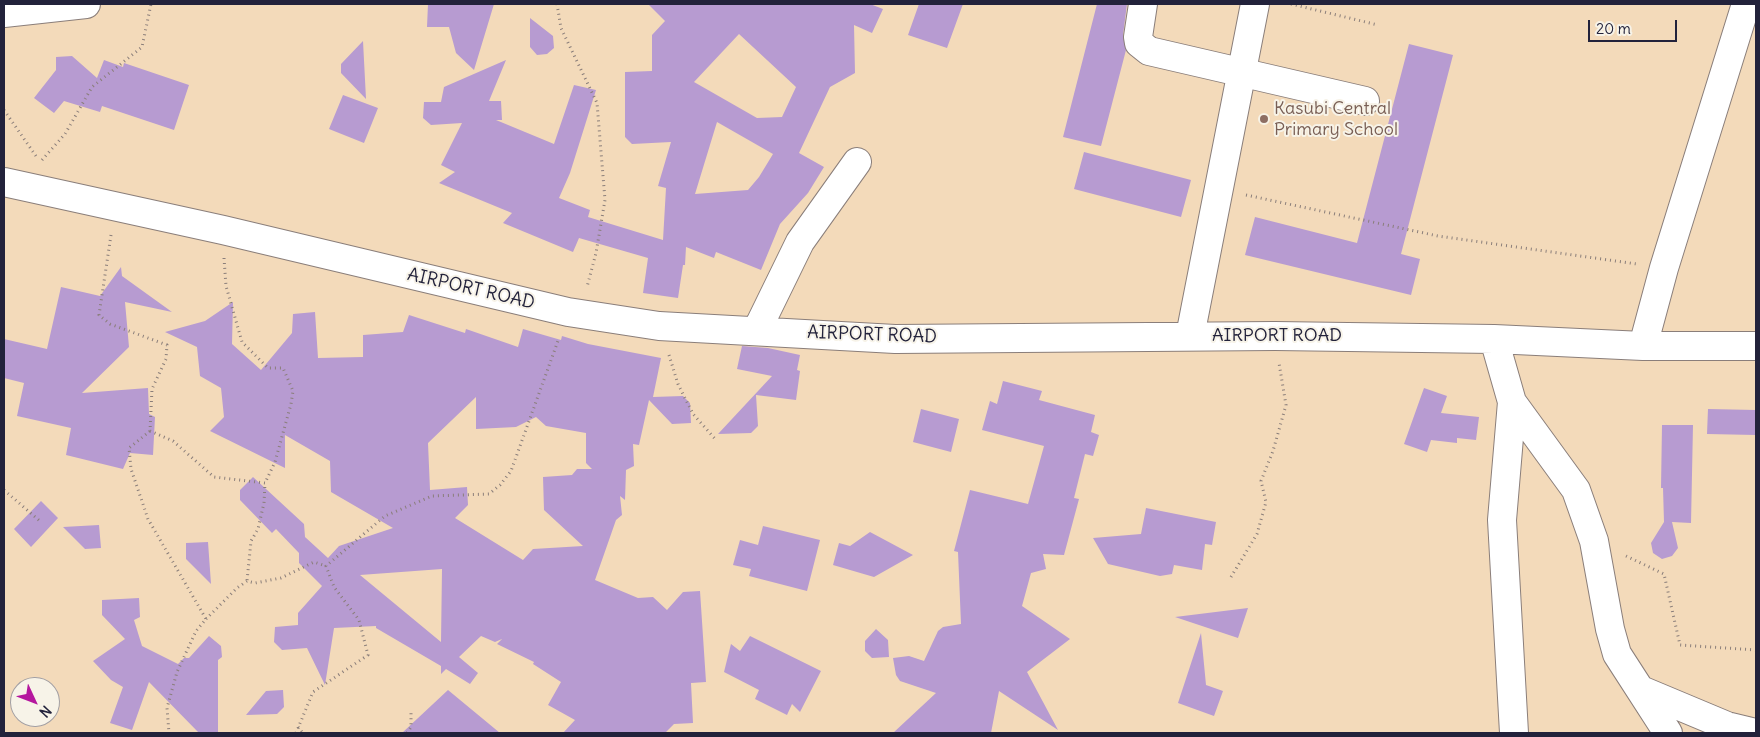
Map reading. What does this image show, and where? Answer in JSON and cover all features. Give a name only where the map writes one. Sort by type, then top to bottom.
[{"type":"street","points":[[4,13],[86,4]]},
{"type":"street","points":[[1143,4],[1138,37],[1139,43],[1149,51],[1365,101]]},
{"type":"street","points":[[1190,336],[1255,4]]},
{"type":"street","points":[[1642,346],[1664,268],[1746,4]]},
{"type":"street","points":[[757,330],[800,242],[857,162]]},
{"type":"street","name":"AIRPORT ROAD","points":[[4,183],[223,230],[574,313],[659,326],[895,339],[1275,336],[1494,339],[1642,346],[1756,346]]},
{"type":"street","points":[[1494,339],[1512,402],[1576,490],[1594,541],[1610,629],[1617,654],[1668,733]]},
{"type":"street","points":[[1512,402],[1502,520],[1514,733]]},
{"type":"street","points":[[1641,690],[1727,726],[1756,733]]},
{"type":"path","points":[[4,110],[40,162],[65,134],[92,87],[142,47],[151,4]]},
{"type":"path","points":[[326,566],[386,516],[432,496],[489,494],[500,485],[511,471],[596,253],[606,200],[597,104],[561,28],[557,4]]},
{"type":"path","points":[[1290,4],[1378,25]]},
{"type":"path","points":[[1218,189],[1438,236],[1664,268]]},
{"type":"path","points":[[114,208],[99,315],[110,324],[167,345],[166,359],[152,389],[150,431],[129,448],[131,469],[148,520],[206,619]]},
{"type":"path","points":[[223,230],[226,286],[242,342],[268,368],[282,368],[293,391],[276,462],[265,483],[258,529],[251,541],[247,581]]},
{"type":"path","points":[[659,326],[678,384],[694,414],[716,440]]},
{"type":"path","points":[[1231,577],[1257,534],[1266,502],[1261,481],[1273,451],[1286,404],[1275,336]]},
{"type":"path","points":[[150,431],[173,440],[214,477],[265,483]]},
{"type":"path","points":[[4,490],[41,522]]},
{"type":"path","points":[[1594,541],[1664,574],[1680,645],[1756,650]]},
{"type":"path","points":[[169,733],[167,708],[177,672],[196,630],[206,619],[237,588],[247,581],[255,583],[280,578],[314,562],[326,566]]},
{"type":"path","points":[[296,733],[314,692],[368,655],[359,620],[334,587],[326,566]]},
{"type":"path","points":[[407,733],[411,727],[411,712]]},
{"type":"path","points":[[298,726],[303,733]]},
{"type":"building","points":[[428,4],[494,4],[474,70],[456,53],[449,27],[427,27]]},
{"type":"building","points":[[648,4],[870,4],[883,9],[872,33],[854,25],[855,73],[830,87],[799,153],[824,167],[808,193],[780,224],[761,270],[716,252],[714,258],[686,247],[685,265],[683,265],[678,298],[643,293],[648,258],[579,238],[573,252],[503,223],[512,213],[439,183],[455,172],[441,165],[462,123],[431,125],[423,118],[424,102],[441,102],[444,87],[506,60],[489,101],[501,101],[502,120],[496,120],[554,144],[574,85],[596,90],[570,173],[559,198],[590,210],[588,217],[663,240],[666,188],[658,186],[671,142],[632,144],[625,137],[625,72],[652,71],[652,35],[665,21]],"holes":[[[739,34],[796,87],[782,117],[757,118],[694,82]],[[717,122],[773,154],[759,177],[748,190],[695,194]]]},
{"type":"building","points":[[919,4],[963,4],[947,48],[908,35]]},
{"type":"building","points":[[1097,4],[1127,4],[1123,35],[1126,50],[1101,146],[1063,137]]},
{"type":"building","points":[[530,18],[553,36],[554,48],[547,54],[537,55],[530,47]]},
{"type":"building","points":[[363,41],[366,99],[341,73],[341,64]]},
{"type":"building","points":[[1409,44],[1453,55],[1401,254],[1420,259],[1411,295],[1245,255],[1255,217],[1357,243]]},
{"type":"building","points":[[72,56],[97,78],[104,60],[123,67],[124,63],[189,85],[174,130],[102,106],[100,112],[64,101],[54,113],[34,98],[56,70],[56,57]]},
{"type":"building","points":[[343,95],[378,108],[364,143],[329,129]]},
{"type":"building","points":[[1084,152],[1191,180],[1181,217],[1074,189]]},
{"type":"building","points":[[121,267],[122,276],[172,312],[125,302],[129,347],[82,393],[148,388],[149,414],[155,417],[153,455],[130,453],[123,469],[66,455],[71,428],[17,416],[24,383],[4,378],[4,339],[47,349],[61,287],[100,296]]},
{"type":"building","points":[[233,302],[232,344],[261,370],[292,333],[293,314],[315,312],[318,358],[363,357],[363,335],[403,332],[409,315],[465,333],[466,329],[518,347],[523,329],[561,340],[562,336],[588,344],[661,358],[653,397],[683,396],[690,403],[691,423],[672,424],[649,400],[639,445],[633,444],[634,466],[626,470],[625,500],[620,496],[622,515],[616,520],[595,580],[638,598],[653,597],[667,610],[683,592],[700,591],[706,682],[691,683],[693,723],[674,724],[665,733],[563,733],[575,720],[548,705],[561,682],[533,664],[534,662],[497,644],[502,639],[495,642],[481,636],[459,657],[478,673],[470,684],[446,669],[441,674],[441,666],[376,628],[376,626],[334,628],[325,685],[307,648],[282,650],[274,642],[275,627],[298,625],[298,613],[322,586],[299,563],[299,553],[276,529],[272,533],[240,500],[240,490],[253,477],[304,524],[305,537],[328,558],[339,546],[393,528],[331,492],[330,461],[285,435],[285,468],[210,431],[224,417],[221,388],[200,376],[197,347],[165,332],[205,321]],"holes":[[[476,397],[476,429],[516,427],[536,417],[546,426],[586,433],[586,463],[592,469],[577,469],[572,475],[543,477],[544,510],[583,546],[533,549],[523,560],[455,518],[468,505],[467,487],[430,490],[428,443]],[[442,569],[441,642],[360,575]]]},
{"type":"building","points":[[742,346],[768,348],[800,355],[797,370],[800,371],[796,400],[756,395],[758,426],[751,433],[718,434],[772,376],[737,369]]},
{"type":"building","points":[[1003,381],[1042,391],[1039,400],[1095,415],[1091,432],[1099,435],[1093,456],[1085,454],[1074,498],[1079,499],[1064,555],[1043,554],[1046,569],[1031,573],[1022,606],[1070,639],[1027,672],[1058,730],[999,691],[991,733],[893,733],[936,693],[900,681],[896,675],[893,658],[909,656],[924,661],[938,631],[943,627],[961,624],[958,552],[954,551],[970,490],[1028,504],[1044,446],[982,430],[990,401],[997,404]]},
{"type":"building","points":[[1424,388],[1447,396],[1441,413],[1479,417],[1476,440],[1457,438],[1457,443],[1431,440],[1427,452],[1404,444]]},
{"type":"building","points":[[921,409],[959,419],[951,452],[913,442]]},
{"type":"building","points":[[1708,409],[1756,410],[1756,435],[1707,434]]},
{"type":"building","points":[[1662,425],[1693,425],[1691,523],[1672,522],[1678,548],[1672,556],[1662,559],[1653,553],[1651,543],[1664,522],[1663,488],[1661,488]]},
{"type":"building","points":[[41,501],[58,518],[31,547],[14,529]]},
{"type":"building","points":[[1146,508],[1216,522],[1212,545],[1205,544],[1202,570],[1174,565],[1172,574],[1160,576],[1108,564],[1093,538],[1141,534]]},
{"type":"building","points":[[99,525],[101,548],[85,549],[63,527]]},
{"type":"building","points":[[763,526],[820,540],[807,591],[749,576],[751,569],[733,565],[740,540],[758,545]]},
{"type":"building","points":[[870,532],[913,555],[874,577],[833,565],[839,543],[850,546]]},
{"type":"building","points":[[208,542],[211,584],[186,559],[186,543]]},
{"type":"building","points":[[139,598],[140,617],[134,620],[142,646],[178,664],[184,658],[189,658],[209,636],[221,646],[222,657],[218,660],[218,733],[199,733],[149,682],[132,730],[110,723],[123,687],[111,680],[93,661],[125,639],[102,615],[102,600]]},
{"type":"building","points":[[1248,608],[1238,638],[1175,617]]},
{"type":"building","points":[[876,629],[888,640],[889,657],[872,658],[865,651],[865,641]]},
{"type":"building","points":[[1201,633],[1206,685],[1223,691],[1214,716],[1178,703]]},
{"type":"building","points":[[750,636],[821,671],[800,712],[792,704],[787,715],[755,699],[759,690],[724,672],[731,644],[740,651]]},
{"type":"building","points":[[283,690],[284,707],[277,714],[246,715],[266,691]]},
{"type":"building","points":[[448,690],[500,733],[402,733]]},
{"type":"place","name":"Kasubi Central Primary School","points":[[1264,119]]}]
